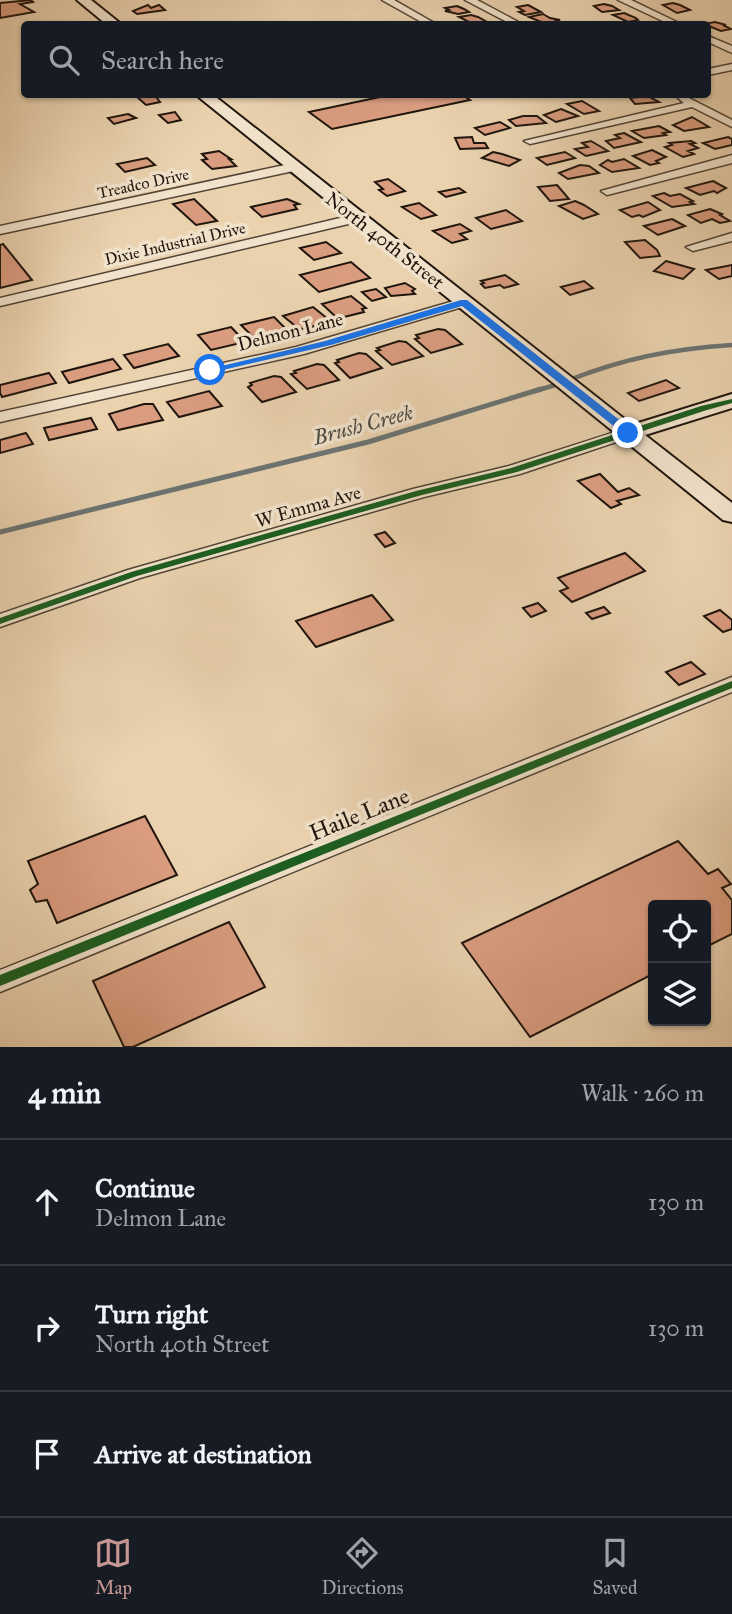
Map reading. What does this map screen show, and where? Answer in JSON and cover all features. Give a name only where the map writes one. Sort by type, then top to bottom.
[{"type":"street","points":[[83,0],[110,21]]},
{"type":"street","points":[[387,0],[426,21]]},
{"type":"street","points":[[470,0],[511,21]]},
{"type":"street","points":[[623,0],[669,21]]},
{"type":"street","points":[[711,40],[732,50]]},
{"type":"street","points":[[711,71],[732,67]]},
{"type":"street","name":"North 40th Street","points":[[207,98],[732,515]]},
{"type":"street","points":[[530,141],[688,99],[732,124]]},
{"type":"street","points":[[607,191],[732,159]]},
{"type":"street","name":"Treadco Drive","points":[[0,230],[293,167]]},
{"type":"street","name":"Dixie Industrial Drive","points":[[0,302],[358,218]]},
{"type":"street","points":[[693,247],[732,237]]},
{"type":"street","name":"Delmon Lane","points":[[0,416],[299,351],[464,302]]},
{"type":"street","points":[[628,433],[732,401]]},
{"type":"street","name":"W Emma Ave","points":[[0,621],[134,574],[419,493],[514,471],[628,433]]},
{"type":"street","name":"Haile Lane","points":[[0,981],[732,684]]},
{"type":"building","points":[[33,2],[20,4],[34,12],[0,18],[0,3]]},
{"type":"building","points":[[673,3],[690,10],[677,13],[663,5]]},
{"type":"building","points":[[604,4],[619,10],[602,12],[594,6]]},
{"type":"building","points":[[148,5],[151,8],[159,5],[165,10],[137,14],[133,11]]},
{"type":"building","points":[[528,5],[541,12],[525,15],[519,12],[524,11],[517,7]]},
{"type":"building","points":[[457,6],[469,12],[458,14],[445,11],[449,10],[445,8]]},
{"type":"building","points":[[624,13],[638,20],[626,21],[613,15]]},
{"type":"building","points":[[543,14],[560,20],[539,21],[529,17]]},
{"type":"building","points":[[471,15],[485,21],[467,21],[459,17]]},
{"type":"building","points":[[711,23],[726,25],[723,25],[731,29],[721,31],[711,27]]},
{"type":"building","points":[[138,98],[157,98],[160,102],[146,105]]},
{"type":"building","points":[[375,98],[470,100],[332,129],[309,112]]},
{"type":"building","points":[[630,98],[652,98],[659,102],[635,104]]},
{"type":"building","points":[[582,101],[599,111],[584,114],[567,104]]},
{"type":"building","points":[[561,109],[578,116],[556,122],[544,115]]},
{"type":"building","points":[[175,112],[181,120],[168,123],[159,115]]},
{"type":"building","points":[[128,114],[136,118],[114,124],[108,118]]},
{"type":"building","points":[[537,116],[546,123],[516,126],[509,120]]},
{"type":"building","points":[[692,117],[709,127],[684,131],[673,125]]},
{"type":"building","points":[[500,122],[510,128],[485,135],[475,128]]},
{"type":"building","points":[[659,126],[670,132],[644,138],[632,131]]},
{"type":"building","points":[[624,133],[641,142],[614,148],[606,141],[620,138],[615,135]]},
{"type":"building","points":[[472,137],[474,143],[485,143],[488,148],[460,149],[455,138]]},
{"type":"building","points":[[728,137],[732,139],[732,145],[715,149],[703,143]]},
{"type":"building","points":[[591,141],[608,151],[586,156],[575,149],[588,147],[582,143]]},
{"type":"building","points":[[669,143],[695,143],[690,144],[698,148],[688,151],[694,154],[683,157],[665,147],[672,145]]},
{"type":"building","points":[[652,150],[666,157],[656,161],[659,163],[650,165],[633,156]]},
{"type":"building","points":[[219,151],[236,166],[212,169],[202,160],[207,159],[202,154]]},
{"type":"building","points":[[493,152],[520,160],[509,166],[482,158]]},
{"type":"building","points":[[565,152],[575,158],[547,165],[537,158]]},
{"type":"building","points":[[147,158],[155,165],[125,172],[117,164]]},
{"type":"building","points":[[624,159],[639,168],[612,172],[600,165],[608,160],[612,162]]},
{"type":"building","points":[[580,165],[589,166],[599,173],[568,179],[559,173]]},
{"type":"building","points":[[388,179],[405,191],[387,196],[379,190],[383,189],[375,182]]},
{"type":"building","points":[[713,181],[726,188],[717,193],[714,191],[700,195],[686,188]]},
{"type":"building","points":[[557,185],[569,199],[550,201],[538,187]]},
{"type":"building","points":[[459,188],[465,192],[446,197],[439,192]]},
{"type":"building","points":[[664,193],[670,196],[680,194],[694,204],[672,207],[653,196]]},
{"type":"building","points":[[194,199],[217,221],[196,225],[173,204]]},
{"type":"building","points":[[287,199],[299,204],[294,205],[297,209],[262,217],[251,207]]},
{"type":"building","points":[[575,201],[598,214],[583,219],[559,206]]},
{"type":"building","points":[[648,202],[660,210],[643,217],[632,217],[620,210]]},
{"type":"building","points":[[419,203],[436,215],[421,219],[402,207]]},
{"type":"building","points":[[710,209],[730,221],[720,223],[712,219],[701,223],[688,215]]},
{"type":"building","points":[[506,210],[522,221],[491,229],[476,218]]},
{"type":"building","points":[[672,219],[685,226],[658,235],[644,226]]},
{"type":"building","points":[[460,224],[471,231],[460,234],[467,239],[452,243],[433,231]]},
{"type":"building","points":[[645,240],[660,256],[640,258],[625,242]]},
{"type":"building","points":[[326,242],[341,253],[314,260],[300,248]]},
{"type":"building","points":[[3,244],[32,280],[0,288],[0,245]]},
{"type":"building","points":[[666,261],[694,269],[683,279],[654,271]]},
{"type":"building","points":[[351,262],[370,278],[319,292],[300,275]]},
{"type":"building","points":[[732,265],[732,276],[719,279],[706,270]]},
{"type":"building","points":[[505,275],[518,284],[504,288],[500,285],[485,288],[481,284],[484,283],[481,281]]},
{"type":"building","points":[[584,281],[593,288],[570,295],[561,287]]},
{"type":"building","points":[[405,283],[415,289],[412,291],[415,294],[391,296],[385,288]]},
{"type":"building","points":[[376,289],[386,297],[372,301],[362,292]]},
{"type":"building","points":[[351,296],[366,308],[362,309],[364,312],[336,317],[322,304]]},
{"type":"building","points":[[313,307],[328,319],[324,321],[326,323],[304,329],[298,328],[283,316]]},
{"type":"building","points":[[274,317],[288,331],[256,340],[241,325]]},
{"type":"building","points":[[231,327],[245,342],[211,350],[198,335]]},
{"type":"building","points":[[438,329],[445,330],[462,344],[431,353],[415,339],[419,338],[416,335]]},
{"type":"building","points":[[399,341],[406,342],[423,356],[392,365],[376,351],[380,350],[377,348]]},
{"type":"building","points":[[168,344],[179,356],[134,368],[124,355]]},
{"type":"building","points":[[359,353],[366,354],[382,368],[350,378],[335,363]]},
{"type":"building","points":[[113,359],[121,369],[69,383],[62,372]]},
{"type":"building","points":[[317,364],[324,365],[339,380],[307,389],[291,374],[296,373],[294,371]]},
{"type":"building","points":[[49,373],[56,383],[2,397],[0,393],[0,385]]},
{"type":"building","points":[[274,376],[281,377],[296,392],[262,402],[248,387],[252,385],[250,383]]},
{"type":"building","points":[[666,380],[679,388],[639,401],[628,393]]},
{"type":"building","points":[[209,391],[222,406],[179,417],[167,402]]},
{"type":"building","points":[[153,404],[163,420],[118,430],[109,414]]},
{"type":"building","points":[[91,418],[97,429],[49,440],[44,428]]},
{"type":"building","points":[[26,433],[33,444],[0,453],[0,440]]},
{"type":"building","points":[[600,474],[618,492],[629,488],[639,495],[617,501],[621,504],[611,508],[578,481]]},
{"type":"building","points":[[385,532],[395,543],[385,547],[375,535]]},
{"type":"building","points":[[625,553],[645,571],[572,602],[560,591],[568,588],[558,578]]},
{"type":"building","points":[[372,595],[393,620],[316,647],[296,621]]},
{"type":"building","points":[[538,603],[546,611],[531,617],[523,608]]},
{"type":"building","points":[[604,607],[610,613],[592,619],[586,613]]},
{"type":"building","points":[[720,610],[732,620],[732,629],[723,632],[704,616]]},
{"type":"building","points":[[691,662],[705,674],[679,685],[666,672]]},
{"type":"building","points":[[145,816],[177,875],[57,923],[47,900],[36,902],[30,890],[38,884],[28,861]]},
{"type":"building","points":[[678,841],[708,874],[718,869],[731,884],[722,888],[732,900],[732,934],[711,944],[711,900],[648,900],[648,977],[530,1037],[462,943]]},
{"type":"building","points":[[229,922],[265,987],[133,1047],[124,1047],[93,981]]},
{"type":"waterway","name":"Brush Creek","points":[[569,380],[649,356],[732,345]]},
{"type":"waterway","name":"Brush Creek","points":[[535,391],[559,384]]},
{"type":"waterway","name":"Brush Creek","points":[[0,532],[368,442],[541,389]]},
{"type":"cycle path","points":[[0,621],[134,574],[419,493],[514,470],[732,401]]},
{"type":"cycle path","points":[[0,981],[732,684]]},
{"type":"route","points":[[210,370],[299,351],[464,302],[628,433]]}]
